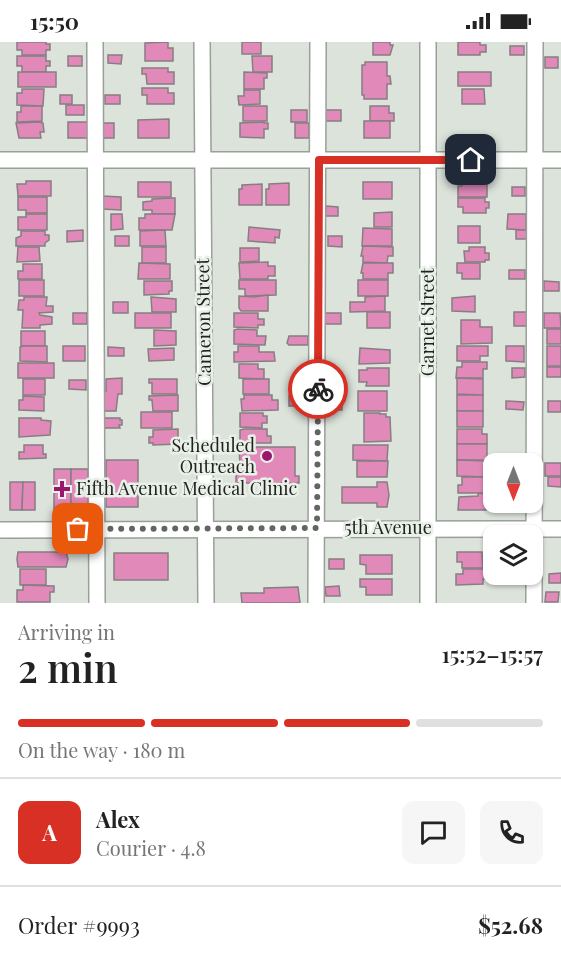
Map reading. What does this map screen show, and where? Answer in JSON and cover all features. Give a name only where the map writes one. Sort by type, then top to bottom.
[{"type":"street","points":[[95,42],[97,603]]},
{"type":"street","name":"Cameron Street","points":[[202,42],[206,603]]},
{"type":"street","points":[[316,603],[318,42]]},
{"type":"street","name":"Garnet Street","points":[[428,42],[428,603]]},
{"type":"street","points":[[534,525],[535,42]]},
{"type":"street","points":[[0,160],[561,160]]},
{"type":"street","name":"5th Avenue","points":[[0,530],[483,529]]},
{"type":"street","name":"5th Avenue","points":[[543,529],[561,529]]},
{"type":"street","points":[[534,585],[534,603]]},
{"type":"building","points":[[17,42],[46,42],[50,44],[50,50],[46,50],[46,55],[22,55],[22,50],[17,50]]},
{"type":"building","points":[[168,42],[168,48],[173,48],[173,61],[145,61],[145,43]]},
{"type":"building","points":[[242,42],[261,42],[261,54],[242,54]]},
{"type":"building","points":[[373,42],[390,42],[390,45],[393,45],[390,55],[373,55]]},
{"type":"building","points":[[458,42],[480,42],[480,45],[486,45],[486,52],[480,52],[480,55],[458,55]]},
{"type":"building","points":[[510,46],[524,46],[524,55],[510,55]]},
{"type":"building","points":[[108,55],[122,55],[121,64],[108,63]]},
{"type":"building","points":[[17,56],[46,56],[46,61],[50,61],[50,66],[46,66],[46,72],[22,72],[22,66],[17,66]]},
{"type":"building","points":[[68,56],[82,56],[82,66],[68,66]]},
{"type":"building","points":[[252,56],[272,56],[272,72],[253,72]]},
{"type":"building","points":[[545,57],[558,57],[558,68],[545,68]]},
{"type":"building","points":[[365,62],[387,62],[387,76],[390,76],[391,84],[387,84],[387,99],[364,99],[362,65],[365,65]]},
{"type":"building","points":[[142,68],[168,68],[168,72],[174,72],[174,84],[147,84],[146,74],[142,74]]},
{"type":"building","points":[[18,72],[56,72],[56,87],[18,87]]},
{"type":"building","points":[[244,72],[267,73],[267,78],[264,78],[264,89],[244,89]]},
{"type":"building","points":[[458,72],[491,72],[491,86],[458,86]]},
{"type":"building","points":[[142,88],[168,88],[168,93],[174,93],[174,104],[147,104],[147,95],[142,95]]},
{"type":"building","points":[[22,89],[44,89],[43,106],[17,105],[17,93],[22,93]]},
{"type":"building","points":[[462,89],[484,89],[485,104],[462,104]]},
{"type":"building","points":[[244,90],[260,90],[260,104],[239,105],[238,96],[244,96]]},
{"type":"building","points":[[60,95],[72,95],[72,104],[60,104]]},
{"type":"building","points":[[105,95],[120,95],[120,104],[105,104]]},
{"type":"building","points":[[66,105],[84,105],[84,115],[66,115]]},
{"type":"building","points":[[21,106],[42,106],[42,121],[17,122],[17,112],[21,112]]},
{"type":"building","points":[[243,106],[267,106],[267,121],[243,121]]},
{"type":"building","points":[[370,106],[389,106],[389,113],[394,113],[394,121],[370,121]]},
{"type":"building","points":[[291,110],[307,110],[307,122],[291,122]]},
{"type":"building","points":[[323,110],[341,110],[341,121],[323,121]]},
{"type":"building","points":[[169,119],[169,138],[138,138],[138,120]]},
{"type":"building","points":[[364,121],[390,121],[390,138],[364,138]]},
{"type":"building","points":[[68,122],[88,122],[88,138],[68,138]]},
{"type":"building","points":[[16,123],[43,123],[44,132],[40,132],[41,138],[19,138]]},
{"type":"building","points":[[102,123],[114,123],[114,138],[102,138]]},
{"type":"building","points":[[240,123],[268,123],[268,129],[264,129],[264,138],[240,137]]},
{"type":"building","points":[[295,123],[309,123],[309,138],[295,138]]},
{"type":"building","points":[[26,181],[51,181],[51,196],[18,196],[17,184],[26,184]]},
{"type":"building","points":[[462,181],[487,181],[487,197],[458,197],[458,186],[462,186]]},
{"type":"building","points":[[138,182],[171,182],[171,197],[138,197]]},
{"type":"building","points":[[363,182],[392,182],[392,199],[363,199]]},
{"type":"building","points":[[289,183],[289,205],[266,205],[266,189],[269,189],[269,184]]},
{"type":"building","points":[[262,184],[262,205],[239,205],[239,189],[242,189],[242,185]]},
{"type":"building","points":[[512,187],[525,187],[525,196],[512,196]]},
{"type":"building","points":[[102,196],[121,197],[121,210],[102,209]]},
{"type":"building","points":[[18,197],[47,197],[47,213],[26,213],[26,210],[18,210]]},
{"type":"building","points":[[175,198],[175,214],[152,214],[152,210],[143,210],[143,202],[152,201],[152,199]]},
{"type":"building","points":[[458,198],[485,198],[485,202],[489,202],[489,208],[486,208],[486,213],[463,213],[463,207],[458,207]]},
{"type":"building","points":[[326,206],[338,207],[338,216],[325,216]]},
{"type":"building","points":[[392,212],[392,227],[374,227],[374,213]]},
{"type":"building","points":[[26,214],[47,214],[47,230],[18,230],[18,217],[26,217]]},
{"type":"building","points":[[111,214],[122,214],[123,229],[111,230]]},
{"type":"building","points":[[145,214],[175,214],[172,230],[139,230],[139,218],[145,218]]},
{"type":"building","points":[[508,214],[526,214],[526,230],[507,229]]},
{"type":"building","points":[[458,226],[480,226],[480,243],[458,243]]},
{"type":"building","points":[[249,227],[280,230],[279,238],[275,237],[275,243],[248,241]]},
{"type":"building","points":[[363,228],[392,229],[392,246],[362,246]]},
{"type":"building","points":[[83,230],[83,241],[67,242],[67,231]]},
{"type":"building","points":[[165,230],[166,246],[140,246],[140,231]]},
{"type":"building","points":[[516,230],[527,230],[527,239],[516,239]]},
{"type":"building","points":[[21,231],[45,231],[45,235],[49,235],[49,240],[45,246],[16,246],[16,238],[21,236]]},
{"type":"building","points":[[115,236],[129,236],[129,246],[115,246]]},
{"type":"building","points":[[328,236],[342,236],[342,247],[328,246]]},
{"type":"building","points":[[363,246],[393,247],[393,256],[388,256],[387,263],[363,262],[363,256],[361,256]]},
{"type":"building","points":[[18,247],[39,247],[40,261],[17,262]]},
{"type":"building","points":[[142,247],[166,247],[166,263],[142,263]]},
{"type":"building","points":[[469,247],[485,247],[485,253],[489,253],[489,260],[465,262],[464,251],[469,251]]},
{"type":"building","points":[[240,248],[259,248],[259,261],[240,262]]},
{"type":"building","points":[[268,262],[268,266],[275,266],[275,276],[268,276],[268,279],[240,279],[239,263]]},
{"type":"building","points":[[139,263],[170,264],[170,279],[138,279]]},
{"type":"building","points":[[363,263],[393,263],[393,273],[388,273],[388,279],[363,279],[363,273],[361,273]]},
{"type":"building","points":[[457,263],[480,263],[480,279],[462,279],[462,273],[457,273]]},
{"type":"building","points":[[23,264],[42,264],[42,279],[18,279],[18,271],[23,271]]},
{"type":"building","points":[[509,270],[525,270],[525,279],[509,279]]},
{"type":"building","points":[[19,280],[44,280],[44,296],[19,296]]},
{"type":"building","points":[[239,280],[276,280],[276,295],[245,296],[245,289],[239,289]]},
{"type":"building","points":[[358,280],[388,280],[388,296],[358,296]]},
{"type":"building","points":[[144,281],[172,281],[172,291],[169,291],[169,294],[144,295]]},
{"type":"building","points":[[544,281],[559,282],[559,291],[544,291]]},
{"type":"building","points":[[268,295],[268,311],[241,311],[239,308],[239,296]]},
{"type":"building","points":[[385,296],[385,311],[350,312],[350,302],[365,302],[365,297]]},
{"type":"building","points":[[475,296],[475,312],[452,311],[452,298]]},
{"type":"building","points":[[24,297],[47,297],[46,306],[53,306],[53,312],[39,313],[52,317],[52,324],[40,325],[40,328],[22,328],[23,310],[18,310],[19,300],[24,300]]},
{"type":"building","points":[[151,297],[176,299],[176,312],[152,312]]},
{"type":"building","points":[[113,302],[128,302],[128,313],[113,313]]},
{"type":"building","points":[[367,312],[390,312],[390,328],[367,328]]},
{"type":"building","points":[[514,312],[528,312],[528,326],[514,326]]},
{"type":"building","points":[[73,313],[87,313],[87,324],[73,324]]},
{"type":"building","points":[[135,313],[171,313],[171,328],[135,328]]},
{"type":"building","points":[[234,313],[258,313],[258,319],[264,319],[264,325],[258,325],[258,328],[234,327]]},
{"type":"building","points":[[325,313],[341,313],[341,324],[325,324]]},
{"type":"building","points":[[544,313],[560,313],[561,328],[544,328]]},
{"type":"building","points":[[461,320],[480,320],[480,327],[492,327],[492,343],[461,344]]},
{"type":"building","points":[[547,329],[561,329],[561,344],[547,344]]},
{"type":"building","points":[[154,330],[176,331],[176,345],[154,346]]},
{"type":"building","points":[[234,330],[257,330],[257,336],[266,336],[265,345],[234,344]]},
{"type":"building","points":[[21,331],[45,331],[45,346],[21,346]]},
{"type":"building","points":[[289,336],[308,336],[308,345],[289,345],[287,343]]},
{"type":"building","points":[[47,346],[47,362],[20,361],[20,347]]},
{"type":"building","points":[[63,346],[85,346],[85,361],[63,361]]},
{"type":"building","points":[[238,346],[259,346],[259,352],[274,352],[275,361],[234,362],[234,352],[238,352]]},
{"type":"building","points":[[457,346],[488,346],[488,356],[480,356],[480,361],[457,361]]},
{"type":"building","points":[[506,346],[524,346],[524,362],[506,361]]},
{"type":"building","points":[[547,346],[561,346],[561,366],[547,366]]},
{"type":"building","points":[[108,347],[124,348],[124,356],[108,356]]},
{"type":"building","points":[[174,348],[174,360],[149,361],[148,349]]},
{"type":"building","points":[[360,348],[390,350],[390,363],[359,364]]},
{"type":"building","points":[[462,362],[487,362],[487,369],[483,369],[483,378],[456,378],[457,367],[462,367]]},
{"type":"building","points":[[18,363],[54,363],[54,378],[18,378]]},
{"type":"building","points":[[239,364],[258,364],[258,369],[264,369],[264,379],[239,378]]},
{"type":"building","points":[[547,367],[561,367],[561,377],[547,377]]},
{"type":"building","points":[[367,368],[389,368],[389,386],[366,386],[367,382],[359,382],[359,370],[367,370]]},
{"type":"building","points":[[512,368],[525,368],[525,377],[512,378]]},
{"type":"building","points":[[122,378],[122,394],[118,394],[116,411],[103,411],[102,391],[106,391],[106,379]]},
{"type":"building","points":[[457,378],[483,379],[483,395],[457,394]]},
{"type":"building","points":[[23,379],[45,379],[45,395],[23,395]]},
{"type":"building","points":[[149,379],[177,379],[177,394],[152,394],[152,383],[149,383]]},
{"type":"building","points":[[243,379],[269,379],[269,394],[243,394]]},
{"type":"building","points":[[69,380],[86,380],[86,390],[69,389]]},
{"type":"building","points":[[295,380],[305,381],[305,390],[295,390]]},
{"type":"building","points":[[358,391],[387,391],[387,411],[358,411]]},
{"type":"building","points":[[178,395],[178,411],[153,411],[152,400],[149,400],[149,396]]},
{"type":"building","points":[[244,395],[272,395],[272,400],[278,400],[278,410],[242,411],[241,399],[244,399]]},
{"type":"building","points":[[457,395],[483,395],[483,411],[457,411]]},
{"type":"building","points":[[23,396],[44,397],[44,411],[19,410],[19,400],[23,400]]},
{"type":"building","points":[[289,396],[305,396],[305,406],[289,406]]},
{"type":"building","points":[[326,397],[342,397],[342,410],[325,410]]},
{"type":"building","points":[[506,401],[524,402],[523,410],[506,409]]},
{"type":"building","points":[[548,401],[561,401],[561,412],[548,412]]},
{"type":"building","points":[[457,411],[483,411],[483,427],[457,427]]},
{"type":"building","points":[[141,412],[172,412],[172,428],[141,428]]},
{"type":"building","points":[[240,413],[263,413],[263,416],[267,416],[267,423],[262,423],[262,428],[240,427]]},
{"type":"building","points":[[364,413],[380,413],[390,417],[391,441],[364,442]]},
{"type":"building","points":[[19,418],[41,418],[41,420],[51,421],[50,435],[19,437]]},
{"type":"building","points":[[104,418],[120,418],[122,425],[119,425],[120,428],[104,428]]},
{"type":"building","points":[[178,429],[178,444],[153,445],[149,443],[149,437],[153,437],[153,430]]},
{"type":"building","points":[[267,429],[267,436],[271,436],[271,443],[240,443],[240,430]]},
{"type":"building","points":[[457,429],[482,429],[482,434],[487,434],[487,444],[457,444]]},
{"type":"building","points":[[457,444],[487,444],[487,453],[483,453],[483,460],[457,460]]},
{"type":"building","points":[[24,445],[43,445],[43,454],[46,454],[46,458],[19,459],[19,452],[24,452]]},
{"type":"building","points":[[353,445],[388,445],[387,461],[353,460]]},
{"type":"building","name":"Scheduled Outreach","points":[[239,447],[295,447],[295,476],[299,476],[299,483],[236,483],[236,465],[240,465]]},
{"type":"building","points":[[106,460],[138,460],[138,507],[106,507]]},
{"type":"building","points":[[457,460],[483,461],[483,477],[457,476]]},
{"type":"building","points":[[357,461],[388,461],[387,477],[357,477]]},
{"type":"building","points":[[545,463],[561,463],[561,476],[545,476]]},
{"type":"building","name":"Fifth Avenue Medical Clinic","points":[[54,469],[71,469],[71,509],[54,509]]},
{"type":"building","points":[[71,469],[88,469],[88,509],[71,509]]},
{"type":"building","points":[[462,477],[483,477],[483,493],[458,493],[458,485],[462,485]]},
{"type":"building","points":[[548,477],[561,477],[561,487],[548,486]]},
{"type":"building","points":[[10,482],[23,482],[22,510],[10,510]]},
{"type":"building","points":[[23,482],[35,482],[35,510],[22,510]]},
{"type":"building","points":[[377,482],[387,482],[389,495],[387,507],[377,507],[377,503],[342,503],[342,487],[377,487]]},
{"type":"building","points":[[478,493],[483,494],[483,510],[458,510],[459,497],[478,496]]},
{"type":"building","points":[[18,552],[66,552],[68,559],[66,567],[18,567]]},
{"type":"building","points":[[457,552],[482,552],[483,568],[462,568],[462,562],[457,562]]},
{"type":"building","points":[[114,553],[168,553],[168,580],[114,580]]},
{"type":"building","points":[[360,555],[392,555],[392,574],[366,574],[366,565],[360,564]]},
{"type":"building","points":[[329,559],[344,559],[344,569],[329,569]]},
{"type":"building","points":[[20,569],[46,569],[46,585],[20,585]]},
{"type":"building","points":[[463,569],[483,569],[483,584],[456,585],[456,574],[463,574]]},
{"type":"building","points":[[561,573],[561,583],[549,583],[549,574]]},
{"type":"building","points":[[360,579],[392,579],[392,595],[366,595],[366,587],[360,587]]},
{"type":"building","points":[[23,585],[54,586],[54,592],[50,592],[50,602],[17,602],[17,590],[23,590]]},
{"type":"building","points":[[339,586],[340,596],[326,596],[325,587]]},
{"type":"building","points":[[298,587],[300,603],[242,603],[241,593],[264,593],[264,588]]},
{"type":"building","points":[[546,592],[559,592],[558,602],[545,602]]},
{"type":"way so far","points":[[78,529],[317,528],[318,389]]},
{"type":"place","name":"Scheduled Outreach","points":[[267,456]]},
{"type":"place","name":"Fifth Avenue Medical Clinic","points":[[62,489]]},
{"type":"route","points":[[318,389],[319,160],[471,160]]}]
